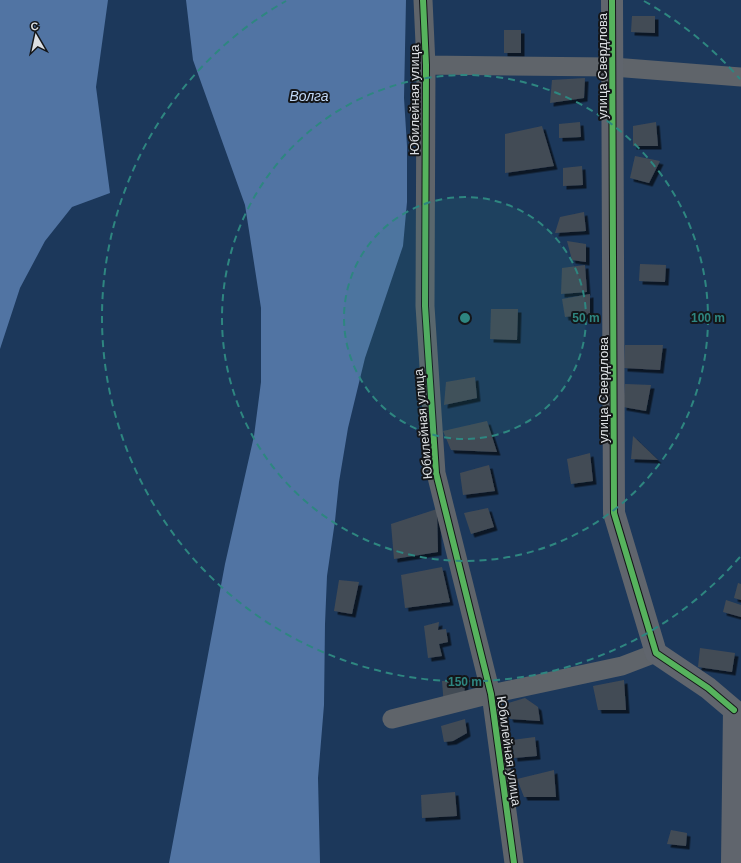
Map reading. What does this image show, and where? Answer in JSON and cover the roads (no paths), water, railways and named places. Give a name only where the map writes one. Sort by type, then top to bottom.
[{"type":"street","name":"Юбилейная улица","points":[[423,0],[426,65],[425,306],[436,473],[490,694],[514,863]]},
{"type":"street","name":"улица Свердлова","points":[[611,5],[613,67],[614,513],[656,653]]},
{"type":"street","points":[[426,65],[613,67],[741,77]]},
{"type":"street","points":[[392,719],[490,694],[622,666],[656,653],[738,707],[732,863]]},
{"type":"water","points":[[0,0],[108,0],[96,87],[110,193],[72,207],[45,241],[20,288],[0,349]]},
{"type":"water","name":"Волга","points":[[186,0],[406,0],[404,98],[407,146],[407,202],[403,246],[365,358],[348,428],[339,482],[327,576],[324,705],[318,778],[320,863],[169,863],[225,564],[254,436],[261,382],[261,308],[245,205],[193,60]]}]
